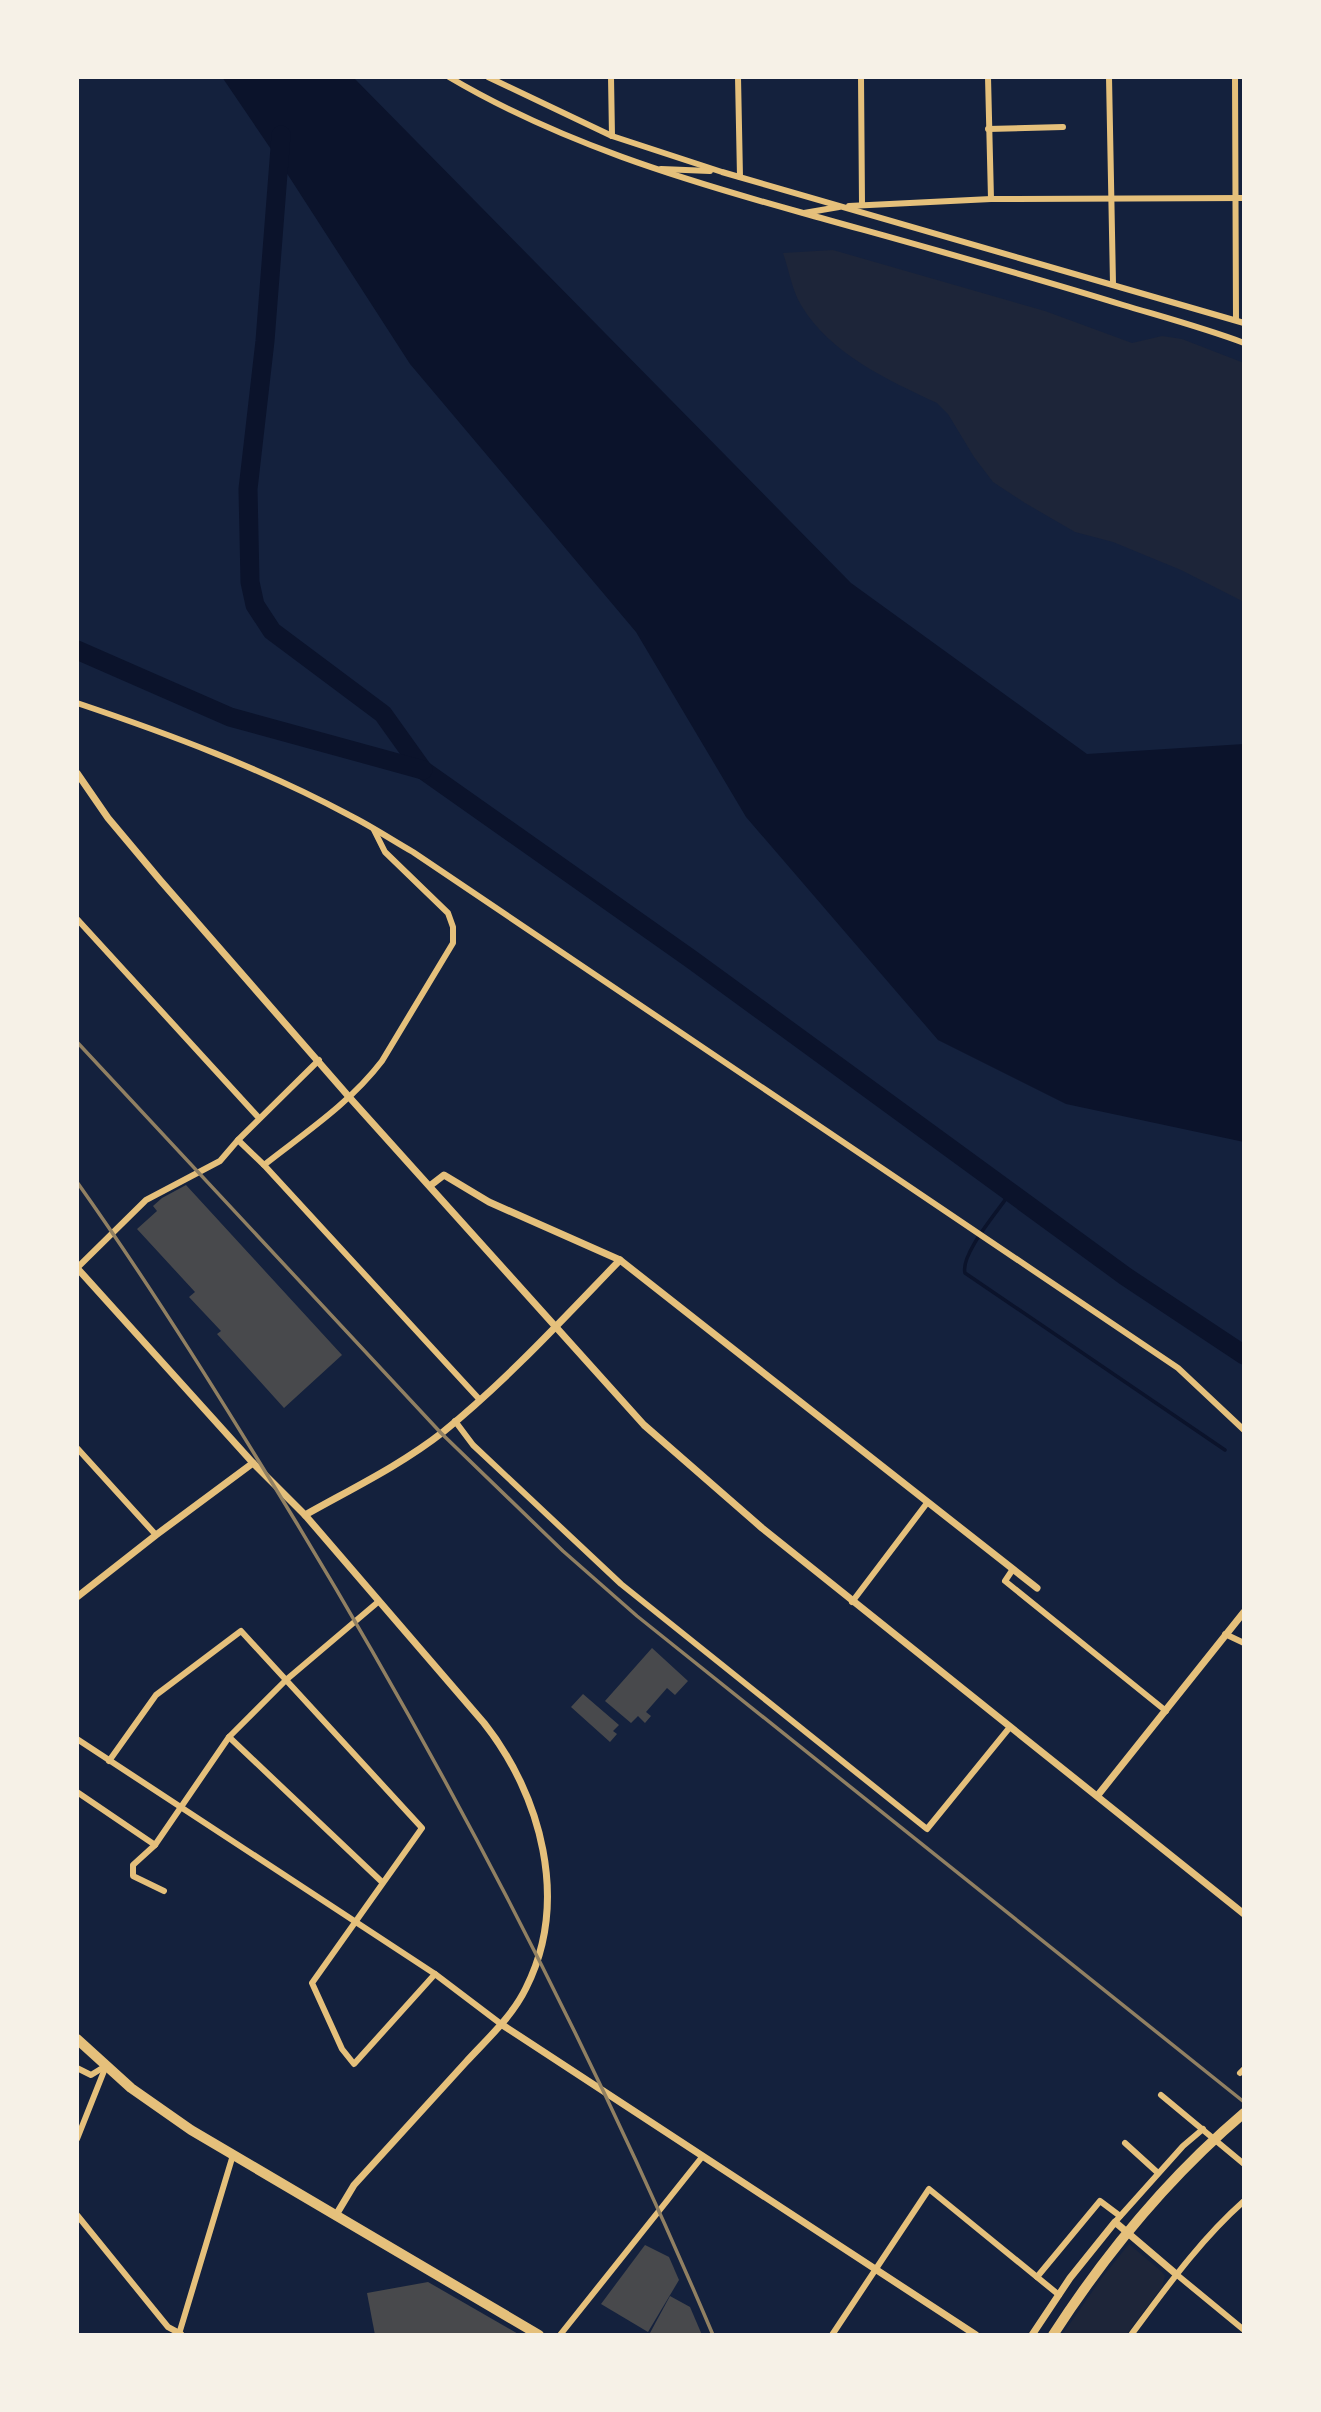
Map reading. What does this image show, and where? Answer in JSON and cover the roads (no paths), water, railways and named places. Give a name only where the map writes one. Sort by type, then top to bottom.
[{"type":"highway","points":[[77,2039],[157,2108],[540,2335]]},
{"type":"highway","points":[[1052,2335],[1094,2274],[1145,2212],[1188,2164],[1244,2113]]},
{"type":"street","points":[[449,77],[515,113],[570,138],[656,170],[1069,288],[1244,343]]},
{"type":"street","points":[[488,77],[612,136],[722,172],[1244,323]]},
{"type":"street","points":[[611,77],[612,136]]},
{"type":"street","points":[[738,77],[740,177]]},
{"type":"street","points":[[861,77],[862,204]]},
{"type":"street","points":[[988,77],[991,198]]},
{"type":"street","points":[[1109,77],[1113,284]]},
{"type":"street","points":[[1235,77],[1236,320]]},
{"type":"street","points":[[988,129],[1063,127]]},
{"type":"street","points":[[656,170],[722,172]]},
{"type":"street","points":[[802,213],[862,204],[991,198],[1244,198]]},
{"type":"street","points":[[77,703],[148,727],[267,776],[331,806],[414,852],[1178,1368],[1244,1430]]},
{"type":"street","points":[[77,773],[108,818],[160,880],[350,1098],[644,1425],[718,1492],[852,1602],[1244,1913]]},
{"type":"street","points":[[264,1165],[350,1098],[382,1061],[453,943],[454,935],[448,913],[385,852],[374,830]]},
{"type":"street","points":[[77,919],[259,1118]]},
{"type":"street","points":[[319,1060],[259,1118],[220,1161],[146,1200],[77,1268],[253,1463],[305,1515],[499,1742],[522,1781],[535,1819],[546,1868],[545,1929],[541,1950],[526,1989],[501,2024],[354,2185],[336,2215]]},
{"type":"street","points":[[238,1140],[480,1400]]},
{"type":"street","points":[[431,1185],[444,1175],[489,1202],[620,1260],[1037,1588]]},
{"type":"street","points":[[305,1515],[400,1462],[455,1422],[555,1328],[620,1260]]},
{"type":"street","points":[[455,1422],[474,1446],[621,1584],[927,1829],[1010,1727]]},
{"type":"street","points":[[77,1448],[156,1535]]},
{"type":"street","points":[[77,1597],[253,1463]]},
{"type":"street","points":[[852,1602],[928,1503]]},
{"type":"street","points":[[1013,1569],[1005,1581],[1166,1711]]},
{"type":"street","points":[[164,1891],[133,1876],[133,1865],[155,1844],[229,1737],[286,1680],[378,1602]]},
{"type":"street","points":[[1098,1795],[1244,1612]]},
{"type":"street","points":[[1236,1624],[1244,1628]]},
{"type":"street","points":[[109,1761],[156,1695],[241,1631],[422,1828],[312,1983],[342,2049],[354,2064],[435,1974]]},
{"type":"street","points":[[1225,1634],[1244,1643]]},
{"type":"street","points":[[229,1737],[382,1882]]},
{"type":"street","points":[[77,1739],[435,1974],[501,2024],[976,2335]]},
{"type":"street","points":[[77,1792],[155,1844]]},
{"type":"street","points":[[77,2067],[91,2075],[106,2066]]},
{"type":"street","points":[[77,2139],[106,2066]]},
{"type":"street","points":[[1161,2095],[1244,2164]]},
{"type":"street","points":[[1032,2335],[1117,2219],[1183,2146],[1203,2129]]},
{"type":"street","points":[[1125,2143],[1158,2173]]},
{"type":"street","points":[[77,2216],[168,2327],[180,2334],[233,2155]]},
{"type":"street","points":[[560,2335],[702,2157]]},
{"type":"street","points":[[832,2335],[929,2189],[1059,2295]]},
{"type":"street","points":[[1037,2277],[1100,2201],[1176,2274],[1244,2330]]},
{"type":"street","points":[[1131,2335],[1176,2274],[1221,2221],[1244,2201]]},
{"type":"waterway","points":[[281,135],[265,341],[248,489],[250,582],[255,605],[272,631],[383,714],[423,770],[691,959],[1125,1276],[1244,1355]]},
{"type":"waterway","points":[[77,650],[230,717],[423,770]]},
{"type":"waterway","points":[[1010,1193],[974,1244],[968,1255],[965,1273],[1225,1450]]},
{"type":"railway","points":[[77,1042],[441,1433],[563,1551],[637,1616],[1244,2102]]},
{"type":"railway","points":[[77,1182],[162,1308],[243,1436],[411,1720],[466,1820],[570,2023],[620,2126],[713,2335]]}]
